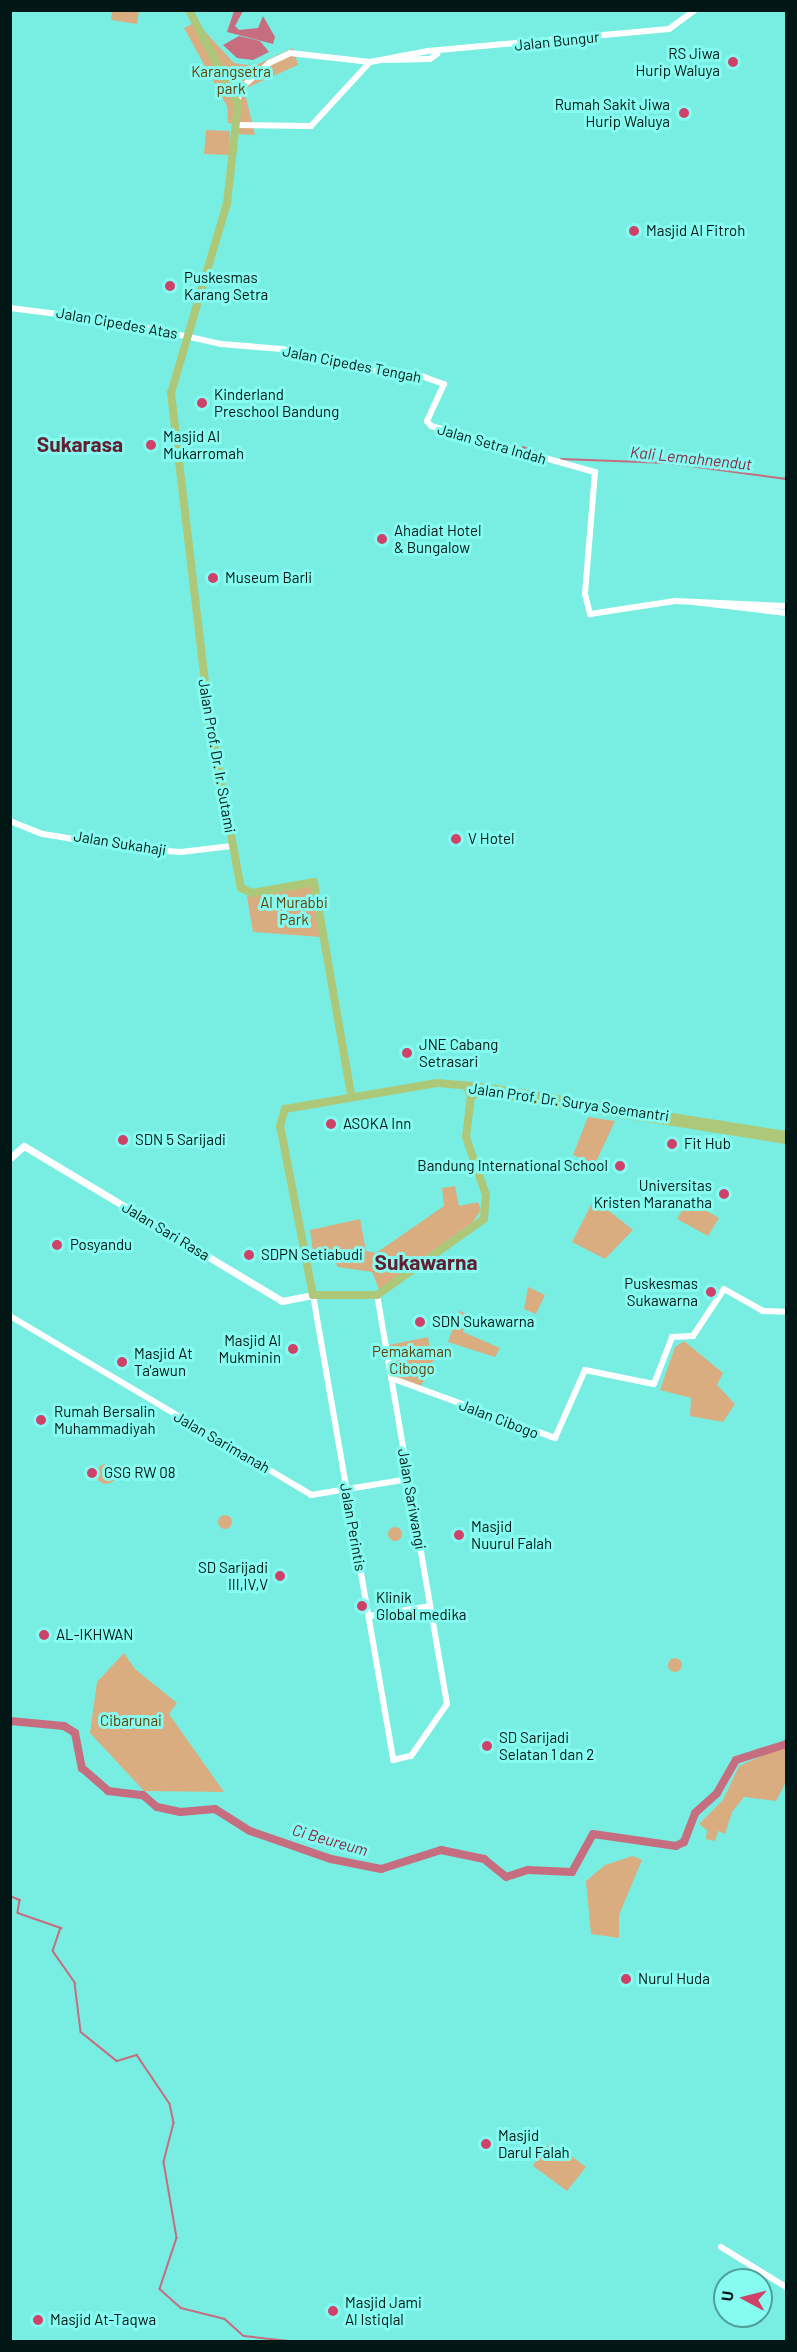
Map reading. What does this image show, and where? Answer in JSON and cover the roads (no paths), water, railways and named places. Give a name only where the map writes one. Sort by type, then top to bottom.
[{"type":"main road","points":[[189,10],[202,44],[233,86],[243,86]]},
{"type":"main road","name":"Jalan Prof. Dr. Ir. Sutami","points":[[233,86],[237,100],[238,125],[215,252],[173,379],[172,419],[194,612],[240,885],[247,892],[314,882],[351,1095]]},
{"type":"main road","name":"Jalan Prof. Dr. Surya Soemantri","points":[[313,1295],[280,1114],[293,1106],[418,1083],[467,1087],[786,1135]]},
{"type":"main road","points":[[313,1295],[376,1295],[484,1220],[486,1195],[466,1137],[471,1096],[467,1087]]},
{"type":"main road","name":"Jalan Prof. Dr. Surya Soemantri","points":[[471,1096],[483,1092],[786,1140]]},
{"type":"main road","name":"Jalan Sari Rasa","points":[[10,1158],[22,1145],[282,1301],[313,1295]]},
{"type":"street","name":"Jalan Bungur","points":[[243,86],[290,53],[370,62],[676,28],[695,10]]},
{"type":"street","points":[[238,125],[311,126],[370,62]]},
{"type":"street","points":[[237,100],[243,86]]},
{"type":"street","name":"Jalan Cipedes Atas","points":[[10,308],[188,335]]},
{"type":"street","name":"Jalan Cipedes Tengah","points":[[188,335],[282,349],[389,374],[416,374],[444,384]]},
{"type":"street","name":"Jalan Setra Indah","points":[[444,384],[427,421],[431,426],[596,475],[585,594],[591,614],[692,601]]},
{"type":"street","points":[[692,601],[786,606]]},
{"type":"street","points":[[692,601],[786,613]]},
{"type":"street","name":"Jalan Sukahaji","points":[[10,821],[43,834],[135,849],[181,852],[232,846]]},
{"type":"street","name":"Jalan Cibogo","points":[[391,1378],[555,1438],[585,1370],[654,1384],[672,1337],[693,1336],[724,1289],[763,1311],[786,1312]]},
{"type":"street","name":"Jalan Perintis","points":[[313,1295],[393,1760]]},
{"type":"street","name":"Jalan Sariwangi","points":[[376,1295],[447,1704],[411,1756],[393,1760]]},
{"type":"street","name":"Jalan Sarimanah","points":[[10,1316],[311,1495],[346,1490]]},
{"type":"street","points":[[346,1490],[409,1479]]},
{"type":"street","points":[[369,1616],[430,1606]]},
{"type":"street","points":[[721,2247],[786,2287]]},
{"type":"waterway","name":"Kali Lemahnendut","points":[[523,447],[539,453]]},
{"type":"waterway","name":"Kali Lemahnendut","points":[[561,459],[668,463],[786,479]]},
{"type":"waterway","name":"Ci Beureum","points":[[10,1721],[64,1726],[75,1733],[82,1768],[108,1791],[143,1795],[157,1807],[180,1812],[215,1809],[250,1831],[331,1859],[381,1869],[441,1850],[484,1859],[506,1877],[528,1870],[572,1872],[593,1834],[676,1846],[684,1842],[695,1813],[717,1793],[736,1760],[786,1744]]},
{"type":"waterway","points":[[10,1896],[20,1900],[18,1913],[61,1928],[53,1951],[75,1983],[81,2032],[117,2061],[137,2055],[170,2104],[174,2123],[164,2162],[177,2238],[160,2289],[181,2308],[225,2319],[244,2336],[298,2342]]},
{"type":"place","name":"RS Jiwa Hurip Waluya","points":[[733,62]]},
{"type":"place","name":"Rumah Sakit Jiwa Hurip Waluya","points":[[684,113]]},
{"type":"place","name":"Masjid Al Fitroh","points":[[634,231]]},
{"type":"place","name":"Puskesmas Karang Setra","points":[[170,286]]},
{"type":"place","name":"Kinderland Preschool Bandung","points":[[202,403]]},
{"type":"place","name":"Masjid Al Mukarromah","points":[[151,445]]},
{"type":"place","name":"Ahadiat Hotel & Bungalow","points":[[382,539]]},
{"type":"place","name":"Museum Barli","points":[[213,578]]},
{"type":"place","name":"V Hotel","points":[[456,839]]},
{"type":"place","name":"JNE Cabang Setrasari","points":[[407,1053]]},
{"type":"place","name":"ASOKA Inn","points":[[331,1124]]},
{"type":"place","name":"SDN 5 Sarijadi","points":[[123,1140]]},
{"type":"place","name":"Fit Hub","points":[[672,1144]]},
{"type":"place","name":"Bandung International School","points":[[620,1166]]},
{"type":"place","name":"Universitas Kristen Maranatha","points":[[724,1194]]},
{"type":"place","name":"Posyandu","points":[[57,1245]]},
{"type":"place","name":"SDPN Setiabudi","points":[[249,1255]]},
{"type":"place","name":"Puskesmas Sukawarna","points":[[711,1292]]},
{"type":"place","name":"SDN Sukawarna","points":[[420,1322]]},
{"type":"place","name":"Masjid Al Mukminin","points":[[293,1349]]},
{"type":"place","name":"Masjid At Ta'awun","points":[[122,1362]]},
{"type":"place","name":"Rumah Bersalin Muhammadiyah","points":[[41,1420]]},
{"type":"place","name":"GSG RW 08","points":[[92,1473]]},
{"type":"place","name":"Masjid Nuurul Falah","points":[[459,1535]]},
{"type":"place","name":"SD Sarijadi III,IV,V","points":[[280,1576]]},
{"type":"place","name":"Klinik Global medika","points":[[362,1606]]},
{"type":"place","name":"AL-IKHWAN","points":[[44,1635]]},
{"type":"place","name":"SD Sarijadi Selatan 1 dan 2","points":[[487,1746]]},
{"type":"place","name":"Nurul Huda","points":[[626,1979]]},
{"type":"place","name":"Masjid Darul Falah","points":[[486,2144]]},
{"type":"place","name":"Masjid Jami Al Istiqlal","points":[[333,2311]]},
{"type":"place","name":"Masjid At-Taqwa","points":[[38,2320]]},
{"type":"district","name":"Sukarasa","points":[[80,444]]},
{"type":"district","name":"Sukawarna","points":[[426,1262]]},
{"type":"park label","name":"Karangsetra park","points":[[231,80]]},
{"type":"park label","name":"Al Murabbi Park","points":[[294,910]]},
{"type":"park label","name":"Pemakaman Cibogo","points":[[412,1360]]},
{"type":"park label","name":"Cibarunai","points":[[131,1721]]}]
